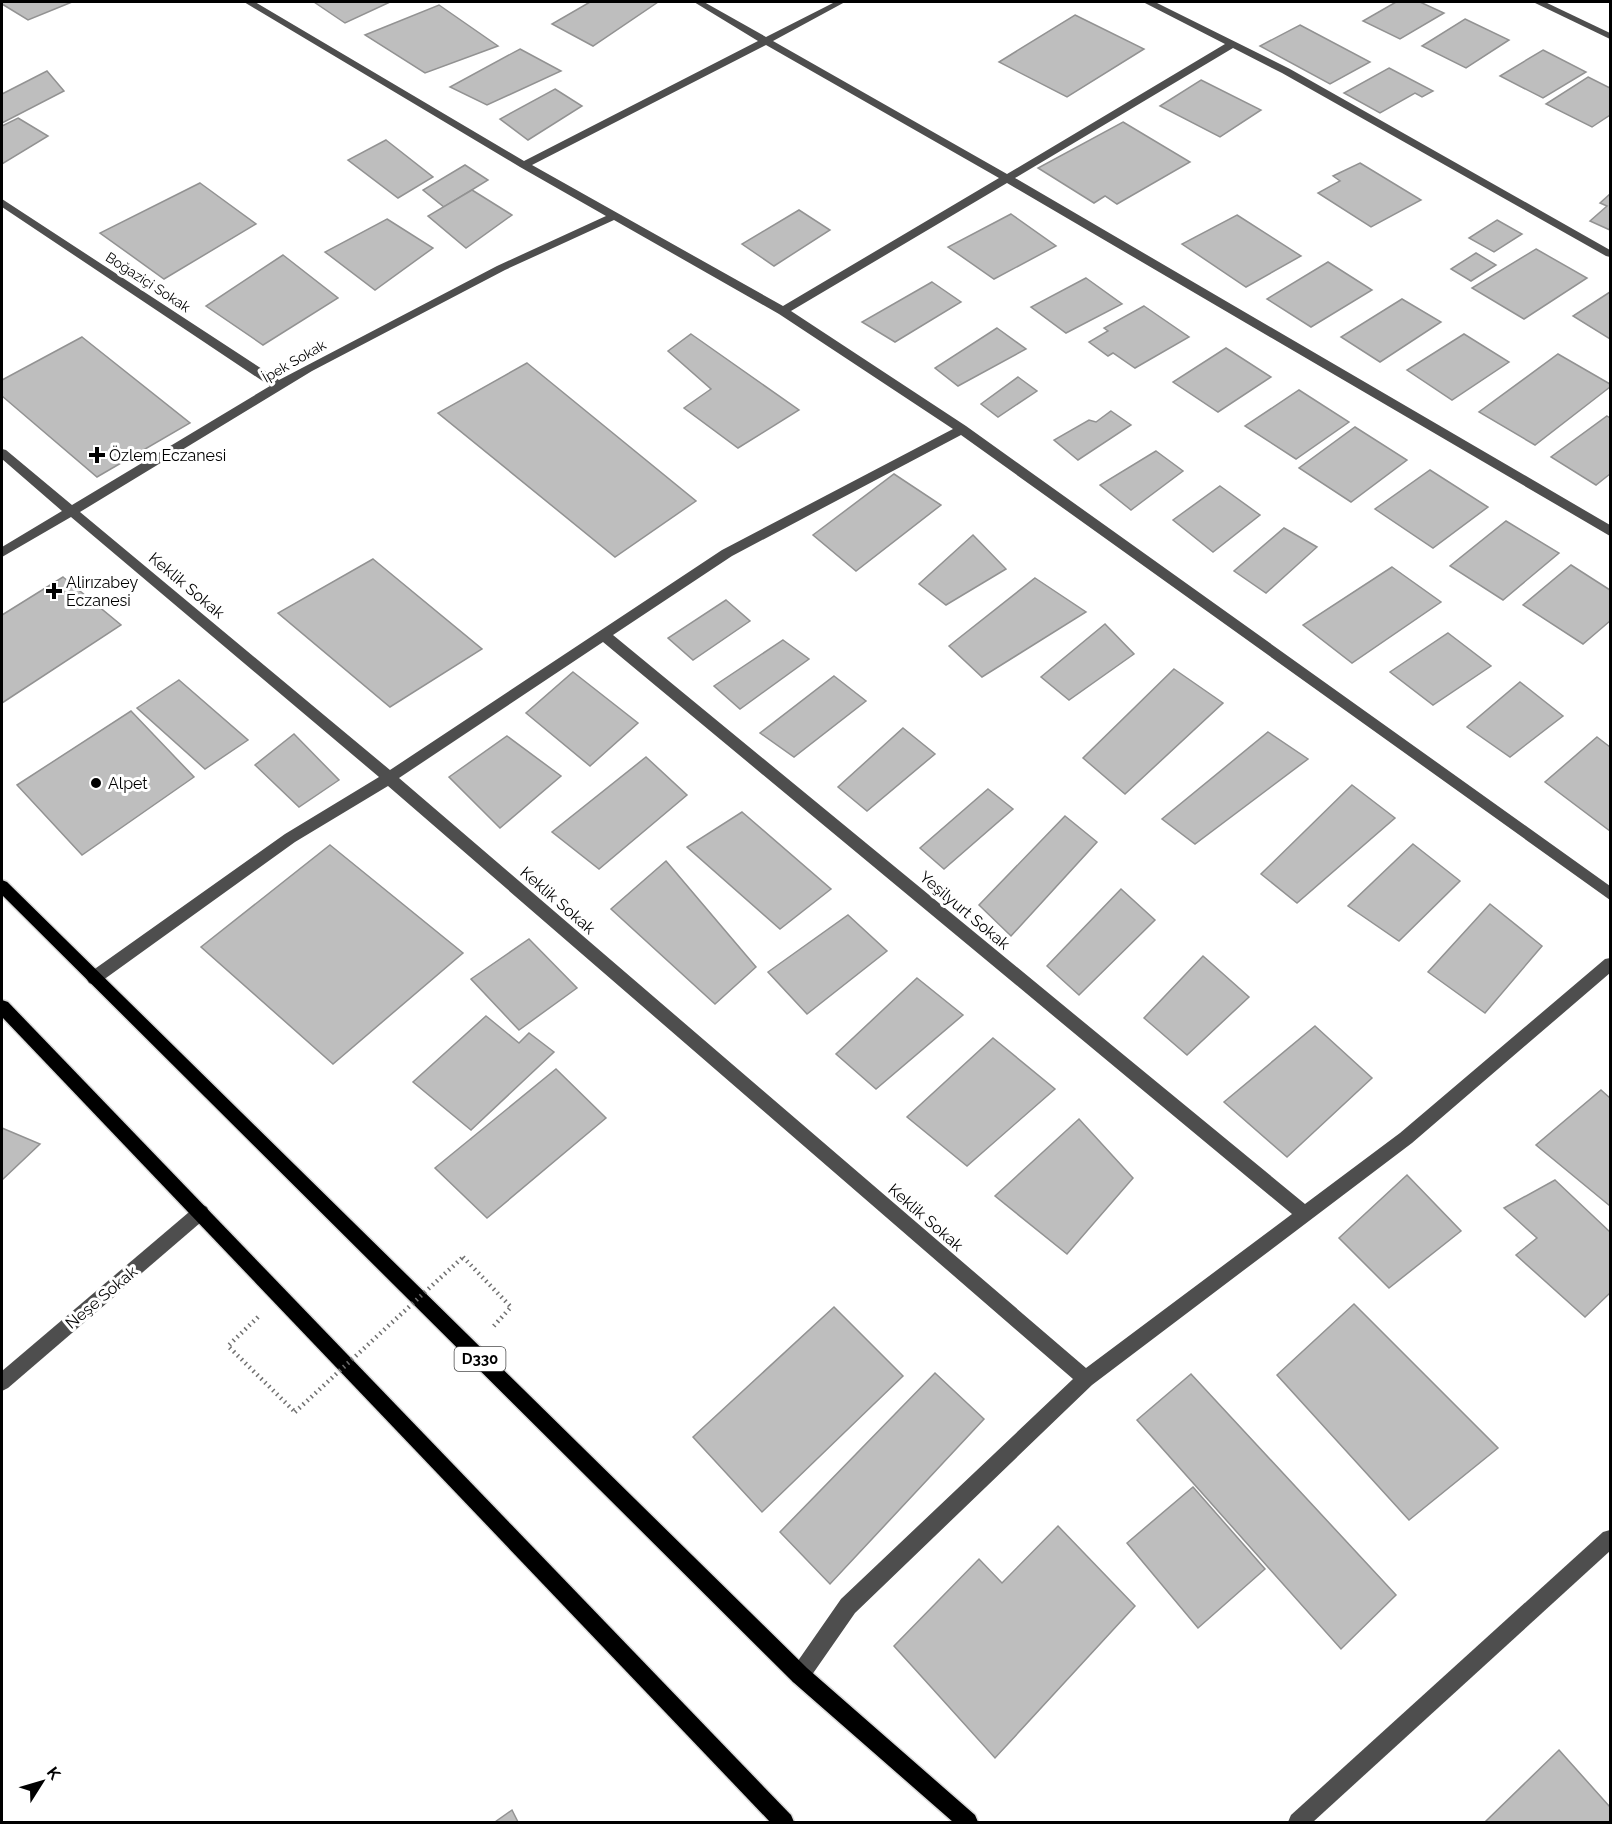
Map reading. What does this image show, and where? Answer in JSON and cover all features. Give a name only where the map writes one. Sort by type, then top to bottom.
[{"type":"main road","name":"D330","points":[[2,886],[800,1675],[968,1822]]},
{"type":"main road","points":[[2,1007],[201,1212],[783,1822]]},
{"type":"street","points":[[249,2],[524,165],[783,311],[962,429],[1611,894]]},
{"type":"street","points":[[698,2],[1006,177],[1611,531]]},
{"type":"street","points":[[524,165],[841,2]]},
{"type":"street","points":[[1148,2],[1286,71],[1611,254]]},
{"type":"street","points":[[1538,2],[1611,36]]},
{"type":"street","points":[[783,311],[1233,44]]},
{"type":"street","name":"Boğaziçi Sokak","points":[[2,202],[279,386]]},
{"type":"street","name":"İpek Sokak","points":[[2,553],[308,368],[501,268],[614,216]]},
{"type":"street","points":[[94,978],[290,838],[389,778],[727,553],[962,429]]},
{"type":"street","name":"Keklik Sokak","points":[[2,453],[389,778],[1086,1378]]},
{"type":"street","name":"Yeşilyurt Sokak","points":[[604,635],[1304,1214]]},
{"type":"street","points":[[800,1675],[848,1606],[1086,1378],[1406,1138],[1611,964]]},
{"type":"street","name":"Neşe Sokak","points":[[2,1382],[201,1212]]},
{"type":"street","points":[[1298,1822],[1611,1539]]},
{"type":"path","points":[[228,1346],[295,1412],[463,1257],[512,1307]]},
{"type":"building","points":[[2,2],[72,2],[28,20]]},
{"type":"building","points":[[314,2],[390,2],[345,23]]},
{"type":"building","points":[[590,2],[658,2],[593,46],[552,24]]},
{"type":"building","points":[[1396,2],[1420,2],[1444,13],[1400,39],[1363,21]]},
{"type":"building","points":[[439,5],[498,46],[425,73],[365,35]]},
{"type":"building","points":[[1075,15],[1144,49],[1067,97],[999,62]]},
{"type":"building","points":[[1465,19],[1509,40],[1466,68],[1422,46]]},
{"type":"building","points":[[1300,25],[1370,62],[1330,84],[1260,46]]},
{"type":"building","points":[[520,49],[561,71],[487,105],[450,87]]},
{"type":"building","points":[[1543,50],[1586,72],[1543,98],[1500,76]]},
{"type":"building","points":[[1389,68],[1433,91],[1422,97],[1415,93],[1380,113],[1344,93]]},
{"type":"building","points":[[47,71],[64,91],[2,123],[2,94]]},
{"type":"building","points":[[1588,77],[1610,88],[1610,115],[1592,127],[1546,104]]},
{"type":"building","points":[[1201,80],[1261,110],[1220,137],[1160,106]]},
{"type":"building","points":[[555,89],[582,106],[528,140],[500,119]]},
{"type":"building","points":[[18,118],[48,136],[2,164],[2,126]]},
{"type":"building","points":[[1123,122],[1190,162],[1117,204],[1105,196],[1094,203],[1038,168]]},
{"type":"building","points":[[386,140],[433,177],[398,198],[348,160]]},
{"type":"building","points":[[1360,163],[1421,200],[1371,227],[1318,193],[1340,181],[1333,176]]},
{"type":"building","points":[[465,165],[488,180],[444,207],[423,190]]},
{"type":"building","points":[[200,183],[256,224],[164,279],[100,233]]},
{"type":"building","points":[[472,190],[512,215],[466,248],[428,216]]},
{"type":"building","points":[[1610,194],[1610,230],[1590,221],[1607,206],[1600,203]]},
{"type":"building","points":[[799,210],[830,230],[774,266],[742,244]]},
{"type":"building","points":[[1011,214],[1056,246],[994,279],[948,247]]},
{"type":"building","points":[[1237,215],[1301,256],[1246,287],[1182,244]]},
{"type":"building","points":[[387,219],[433,248],[375,290],[325,252]]},
{"type":"building","points":[[1497,220],[1522,234],[1494,252],[1469,238]]},
{"type":"building","points":[[1536,249],[1587,278],[1524,319],[1472,288]]},
{"type":"building","points":[[1476,253],[1496,265],[1471,281],[1451,269]]},
{"type":"building","points":[[283,255],[338,298],[263,345],[206,306]]},
{"type":"building","points":[[1328,262],[1372,290],[1311,327],[1267,299]]},
{"type":"building","points":[[1086,278],[1122,304],[1066,333],[1031,307]]},
{"type":"building","points":[[932,282],[961,302],[895,342],[862,322]]},
{"type":"building","points":[[1610,292],[1610,339],[1573,316]]},
{"type":"building","points":[[1402,299],[1441,322],[1380,362],[1341,337]]},
{"type":"building","points":[[1144,306],[1189,337],[1135,368],[1113,353],[1108,356],[1089,342],[1108,331],[1104,328]]},
{"type":"building","points":[[997,328],[1026,349],[958,386],[935,368]]},
{"type":"building","points":[[691,334],[799,410],[738,448],[684,408],[711,389],[668,351]]},
{"type":"building","points":[[1464,334],[1509,362],[1452,400],[1407,370]]},
{"type":"building","points":[[82,337],[190,423],[97,477],[2,396],[2,380]]},
{"type":"building","points":[[1226,348],[1271,377],[1218,412],[1173,382]]},
{"type":"building","points":[[1558,354],[1610,384],[1610,387],[1535,445],[1479,412]]},
{"type":"building","points":[[527,363],[696,501],[615,557],[438,413]]},
{"type":"building","points":[[1018,377],[1037,391],[998,417],[981,404]]},
{"type":"building","points":[[1299,390],[1349,422],[1296,459],[1245,426]]},
{"type":"building","points":[[1111,411],[1131,425],[1078,460],[1054,440],[1089,420],[1096,422]]},
{"type":"building","points":[[1607,416],[1610,418],[1610,474],[1596,485],[1551,457]]},
{"type":"building","points":[[1355,427],[1407,460],[1351,502],[1299,468]]},
{"type":"building","points":[[1156,451],[1183,471],[1131,510],[1100,485]]},
{"type":"building","points":[[1430,470],[1488,507],[1433,548],[1375,509]]},
{"type":"building","points":[[894,474],[941,505],[856,571],[813,535]]},
{"type":"building","points":[[1220,486],[1260,515],[1213,552],[1173,520]]},
{"type":"building","points":[[1506,521],[1559,553],[1503,600],[1450,566]]},
{"type":"building","points":[[1284,528],[1317,547],[1266,593],[1234,571]]},
{"type":"building","points":[[973,535],[1006,569],[946,605],[919,584]]},
{"type":"building","points":[[373,559],[482,649],[390,707],[278,613]]},
{"type":"building","points":[[1571,565],[1610,590],[1610,621],[1583,644],[1523,605]]},
{"type":"building","points":[[1392,567],[1441,602],[1352,663],[1303,625]]},
{"type":"building","points":[[63,577],[121,625],[2,703],[2,615]]},
{"type":"building","points":[[1035,578],[1086,612],[982,677],[949,646]]},
{"type":"building","points":[[726,600],[750,621],[693,660],[668,638]]},
{"type":"building","points":[[1105,624],[1134,654],[1069,700],[1041,677]]},
{"type":"building","points":[[1448,633],[1491,666],[1433,705],[1390,672]]},
{"type":"building","points":[[783,640],[809,659],[740,709],[714,686]]},
{"type":"building","points":[[1174,669],[1223,703],[1125,794],[1083,758]]},
{"type":"building","points":[[573,672],[638,723],[590,766],[526,713]]},
{"type":"building","points":[[834,676],[866,701],[794,757],[760,733]]},
{"type":"building","points":[[179,680],[248,740],[205,769],[137,708]]},
{"type":"building","points":[[1520,682],[1563,716],[1510,757],[1467,727]]},
{"type":"building","points":[[131,711],[194,777],[82,855],[17,785]]},
{"type":"building","points":[[903,728],[935,754],[867,811],[838,787]]},
{"type":"building","points":[[1268,732],[1308,759],[1195,844],[1162,819]]},
{"type":"building","points":[[294,734],[339,780],[299,807],[255,765]]},
{"type":"building","points":[[507,736],[561,776],[500,828],[449,777]]},
{"type":"building","points":[[1597,737],[1610,747],[1610,831],[1545,782]]},
{"type":"building","points":[[646,757],[687,795],[599,869],[552,832]]},
{"type":"building","points":[[1352,785],[1395,818],[1297,903],[1261,874]]},
{"type":"building","points":[[988,789],[1013,809],[944,869],[920,848]]},
{"type":"building","points":[[742,812],[831,889],[780,929],[687,847]]},
{"type":"building","points":[[1065,816],[1097,842],[1011,936],[979,905]]},
{"type":"building","points":[[1413,844],[1460,881],[1399,941],[1348,906]]},
{"type":"building","points":[[330,845],[463,953],[333,1064],[201,947]]},
{"type":"building","points":[[666,861],[756,967],[715,1004],[611,909]]},
{"type":"building","points":[[1121,889],[1155,920],[1079,995],[1047,966]]},
{"type":"building","points":[[1490,904],[1542,946],[1485,1013],[1428,972]]},
{"type":"building","points":[[848,915],[887,951],[807,1014],[768,972]]},
{"type":"building","points":[[529,939],[577,988],[519,1030],[471,979]]},
{"type":"building","points":[[1203,956],[1249,997],[1187,1055],[1144,1018]]},
{"type":"building","points":[[917,978],[963,1015],[876,1089],[836,1054]]},
{"type":"building","points":[[486,1016],[519,1043],[529,1033],[554,1052],[471,1130],[413,1082]]},
{"type":"building","points":[[1315,1026],[1372,1078],[1287,1157],[1224,1102]]},
{"type":"building","points":[[993,1038],[1055,1089],[967,1166],[907,1117]]},
{"type":"building","points":[[556,1069],[606,1118],[487,1218],[435,1168]]},
{"type":"building","points":[[1601,1090],[1610,1098],[1610,1206],[1536,1145]]},
{"type":"building","points":[[1079,1119],[1133,1178],[1067,1254],[995,1196]]},
{"type":"building","points":[[2,1128],[40,1144],[2,1180]]},
{"type":"building","points":[[1407,1175],[1461,1231],[1389,1288],[1339,1238]]},
{"type":"building","points":[[1555,1180],[1610,1232],[1610,1293],[1585,1317],[1516,1255],[1537,1238],[1504,1208]]},
{"type":"building","points":[[1354,1304],[1498,1448],[1409,1520],[1277,1375]]},
{"type":"building","points":[[834,1307],[903,1376],[762,1512],[693,1437]]},
{"type":"building","points":[[935,1373],[984,1419],[830,1584],[780,1532]]},
{"type":"building","points":[[1191,1374],[1396,1595],[1341,1649],[1137,1420]]},
{"type":"building","points":[[1193,1487],[1265,1569],[1198,1628],[1127,1543]]},
{"type":"building","points":[[1058,1526],[1135,1606],[995,1758],[894,1646],[979,1559],[1002,1583]]},
{"type":"building","points":[[1559,1750],[1610,1807],[1610,1822],[1485,1822]]},
{"type":"building","points":[[512,1810],[518,1822],[495,1822]]},
{"type":"place","name":"Özlem Eczanesi","points":[[97,455]]},
{"type":"place","name":"Alirızabey Eczanesi","points":[[54,591]]},
{"type":"place","name":"Alpet","points":[[96,783]]}]
